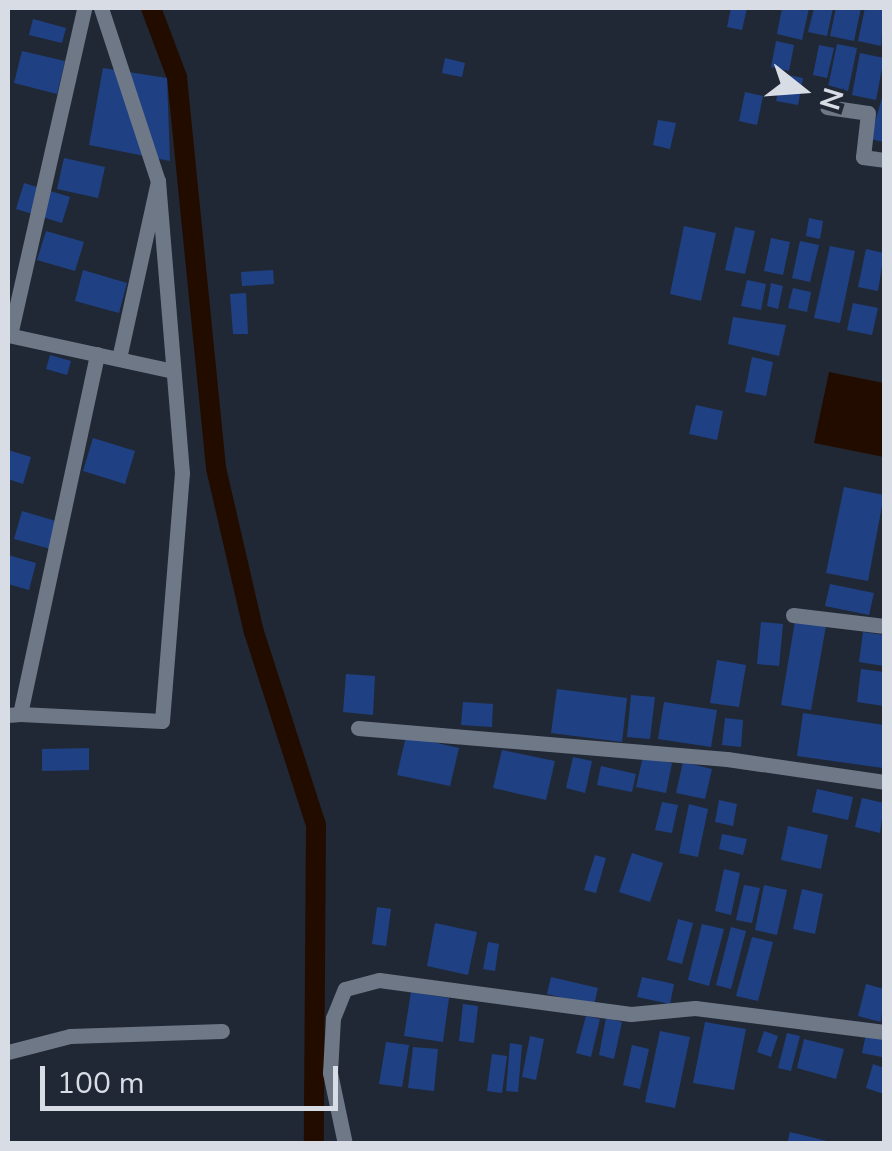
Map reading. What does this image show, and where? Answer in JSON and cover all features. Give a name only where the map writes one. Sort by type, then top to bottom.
[{"type":"street","points":[[84,8],[9,335],[173,371]]},
{"type":"street","points":[[96,354],[14,715],[162,721],[182,472],[158,181],[100,8]]},
{"type":"street","points":[[827,107],[868,113],[863,157],[884,160]]},
{"type":"street","points":[[119,359],[158,181]]},
{"type":"street","points":[[793,615],[884,626]]},
{"type":"street","points":[[358,728],[727,759],[884,782]]},
{"type":"street","points":[[344,1144],[330,1073],[333,1018],[345,989],[379,980],[630,1014],[695,1008],[884,1032]]},
{"type":"street","points":[[8,1052],[70,1036],[222,1030]]},
{"type":"shaded area","points":[[829,372],[884,383],[884,457],[814,443]]},
{"type":"building","points":[[731,8],[747,8],[742,30],[727,27]]},
{"type":"building","points":[[782,8],[809,8],[802,40],[777,34]]},
{"type":"building","points":[[814,8],[833,8],[827,36],[808,32]]},
{"type":"building","points":[[836,8],[861,8],[854,41],[830,36]]},
{"type":"building","points":[[865,8],[884,8],[881,46],[858,41]]},
{"type":"building","points":[[33,19],[66,28],[62,43],[29,35]]},
{"type":"building","points":[[776,41],[794,45],[789,71],[771,67]]},
{"type":"building","points":[[837,44],[857,48],[847,96],[827,92]]},
{"type":"building","points":[[819,45],[834,48],[827,78],[813,75]]},
{"type":"building","points":[[22,51],[65,61],[57,94],[14,83]]},
{"type":"building","points":[[860,53],[884,58],[876,100],[852,95]]},
{"type":"building","points":[[445,58],[465,63],[462,77],[442,73]]},
{"type":"building","points":[[103,68],[167,78],[170,161],[89,145]]},
{"type":"building","points":[[782,74],[803,78],[798,105],[776,101]]},
{"type":"building","points":[[884,91],[884,142],[870,139]]},
{"type":"building","points":[[745,92],[763,96],[757,125],[739,121]]},
{"type":"building","points":[[658,120],[676,123],[670,149],[653,145]]},
{"type":"building","points":[[64,158],[105,167],[98,198],[57,189]]},
{"type":"building","points":[[24,183],[70,197],[62,223],[16,209]]},
{"type":"building","points":[[809,218],[823,221],[820,239],[806,236]]},
{"type":"building","points":[[684,226],[716,233],[701,301],[670,294]]},
{"type":"building","points":[[735,227],[755,231],[745,274],[725,270]]},
{"type":"building","points":[[46,231],[84,242],[75,271],[37,260]]},
{"type":"building","points":[[771,238],[790,242],[783,275],[764,271]]},
{"type":"building","points":[[800,241],[819,245],[810,282],[792,278]]},
{"type":"building","points":[[830,246],[855,251],[840,323],[814,318]]},
{"type":"building","points":[[866,249],[884,253],[878,291],[858,287]]},
{"type":"building","points":[[83,270],[127,283],[119,313],[75,301]]},
{"type":"building","points":[[273,270],[274,284],[242,286],[241,272]]},
{"type":"building","points":[[747,280],[766,284],[761,310],[741,306]]},
{"type":"building","points":[[771,283],[783,286],[778,309],[767,306]]},
{"type":"building","points":[[793,288],[811,292],[807,312],[788,308]]},
{"type":"building","points":[[246,293],[248,334],[233,334],[230,294]]},
{"type":"building","points":[[853,303],[878,308],[872,335],[847,330]]},
{"type":"building","points":[[733,317],[786,325],[779,356],[728,344]]},
{"type":"building","points":[[50,355],[71,361],[67,375],[46,369]]},
{"type":"building","points":[[752,357],[773,362],[766,396],[745,392]]},
{"type":"building","points":[[696,405],[723,411],[717,440],[689,434]]},
{"type":"building","points":[[93,438],[135,451],[125,484],[83,471]]},
{"type":"building","points":[[8,450],[31,457],[23,484],[8,479]]},
{"type":"building","points":[[844,487],[884,495],[868,581],[826,573]]},
{"type":"building","points":[[22,511],[66,524],[58,551],[14,539]]},
{"type":"building","points":[[8,555],[36,563],[29,590],[8,584]]},
{"type":"building","points":[[830,584],[874,593],[869,615],[825,606]]},
{"type":"building","points":[[795,621],[826,626],[811,710],[781,705]]},
{"type":"building","points":[[761,622],[783,624],[779,666],[757,664]]},
{"type":"building","points":[[863,632],[884,635],[884,666],[859,662]]},
{"type":"building","points":[[717,660],[746,665],[739,707],[710,703]]},
{"type":"building","points":[[861,669],[884,672],[884,706],[857,702]]},
{"type":"building","points":[[346,674],[375,676],[373,715],[343,712]]},
{"type":"building","points":[[557,689],[627,698],[622,742],[551,733]]},
{"type":"building","points":[[631,695],[655,697],[650,739],[627,737]]},
{"type":"building","points":[[463,702],[493,704],[492,727],[461,725]]},
{"type":"building","points":[[664,702],[717,710],[711,747],[658,739]]},
{"type":"building","points":[[803,713],[884,725],[883,768],[797,756]]},
{"type":"building","points":[[725,718],[743,720],[741,747],[722,745]]},
{"type":"building","points":[[406,736],[459,748],[450,786],[397,775]]},
{"type":"building","points":[[89,748],[89,770],[42,771],[42,749]]},
{"type":"building","points":[[502,750],[555,761],[546,800],[493,788]]},
{"type":"building","points":[[643,756],[672,763],[666,793],[636,787]]},
{"type":"building","points":[[573,757],[592,761],[585,793],[566,788]]},
{"type":"building","points":[[683,762],[712,769],[705,799],[676,793]]},
{"type":"building","points":[[601,766],[636,774],[632,792],[597,785]]},
{"type":"building","points":[[817,789],[853,797],[848,820],[812,812]]},
{"type":"building","points":[[862,798],[884,803],[880,833],[855,827]]},
{"type":"building","points":[[719,800],[737,804],[733,826],[715,822]]},
{"type":"building","points":[[662,802],[678,805],[672,833],[655,830]]},
{"type":"building","points":[[689,804],[708,809],[698,857],[679,853]]},
{"type":"building","points":[[788,826],[828,835],[821,869],[781,860]]},
{"type":"building","points":[[722,834],[747,839],[743,855],[719,849]]},
{"type":"building","points":[[632,853],[663,863],[650,902],[619,892]]},
{"type":"building","points":[[595,855],[606,858],[596,893],[584,890]]},
{"type":"building","points":[[724,869],[740,873],[731,915],[715,911]]},
{"type":"building","points":[[744,885],[760,888],[752,923],[736,920]]},
{"type":"building","points":[[764,885],[787,890],[777,935],[755,930]]},
{"type":"building","points":[[802,889],[823,894],[815,934],[793,929]]},
{"type":"building","points":[[377,907],[391,909],[386,946],[372,944]]},
{"type":"building","points":[[678,919],[693,923],[682,964],[667,960]]},
{"type":"building","points":[[435,923],[477,932],[468,975],[427,966]]},
{"type":"building","points":[[702,924],[724,929],[709,986],[688,980]]},
{"type":"building","points":[[731,927],[746,931],[731,989],[716,985]]},
{"type":"building","points":[[752,937],[773,942],[758,1001],[736,996]]},
{"type":"building","points":[[488,942],[499,944],[495,971],[483,969]]},
{"type":"building","points":[[551,977],[598,988],[594,1005],[547,994]]},
{"type":"building","points":[[642,977],[674,984],[670,1004],[637,997]]},
{"type":"building","points":[[866,984],[884,989],[881,1022],[858,1016]]},
{"type":"building","points":[[411,992],[449,998],[443,1042],[404,1036]]},
{"type":"building","points":[[463,1004],[478,1006],[474,1043],[459,1041]]},
{"type":"building","points":[[586,1016],[600,1019],[591,1057],[576,1053]]},
{"type":"building","points":[[606,1018],[622,1022],[614,1059],[599,1055]]},
{"type":"building","points":[[705,1022],[746,1029],[734,1090],[693,1083]]},
{"type":"building","points":[[660,1031],[690,1037],[675,1108],[645,1102]]},
{"type":"building","points":[[764,1031],[778,1036],[771,1057],[757,1052]]},
{"type":"building","points":[[787,1033],[800,1036],[791,1071],[778,1068]]},
{"type":"building","points":[[866,1034],[884,1038],[882,1057],[862,1053]]},
{"type":"building","points":[[530,1036],[544,1039],[536,1080],[522,1077]]},
{"type":"building","points":[[804,1039],[844,1049],[836,1079],[797,1068]]},
{"type":"building","points":[[386,1042],[409,1045],[402,1087],[379,1084]]},
{"type":"building","points":[[510,1043],[522,1045],[518,1092],[506,1091]]},
{"type":"building","points":[[632,1045],[649,1049],[640,1089],[623,1085]]},
{"type":"building","points":[[413,1047],[438,1049],[434,1091],[408,1088]]},
{"type":"building","points":[[492,1054],[507,1056],[502,1093],[487,1091]]},
{"type":"building","points":[[873,1064],[884,1068],[884,1094],[866,1088]]},
{"type":"building","points":[[790,1132],[831,1142],[831,1144],[787,1144]]},
{"type":"waterway","points":[[151,8],[177,77],[216,468],[254,632],[316,825],[314,1144]]}]
